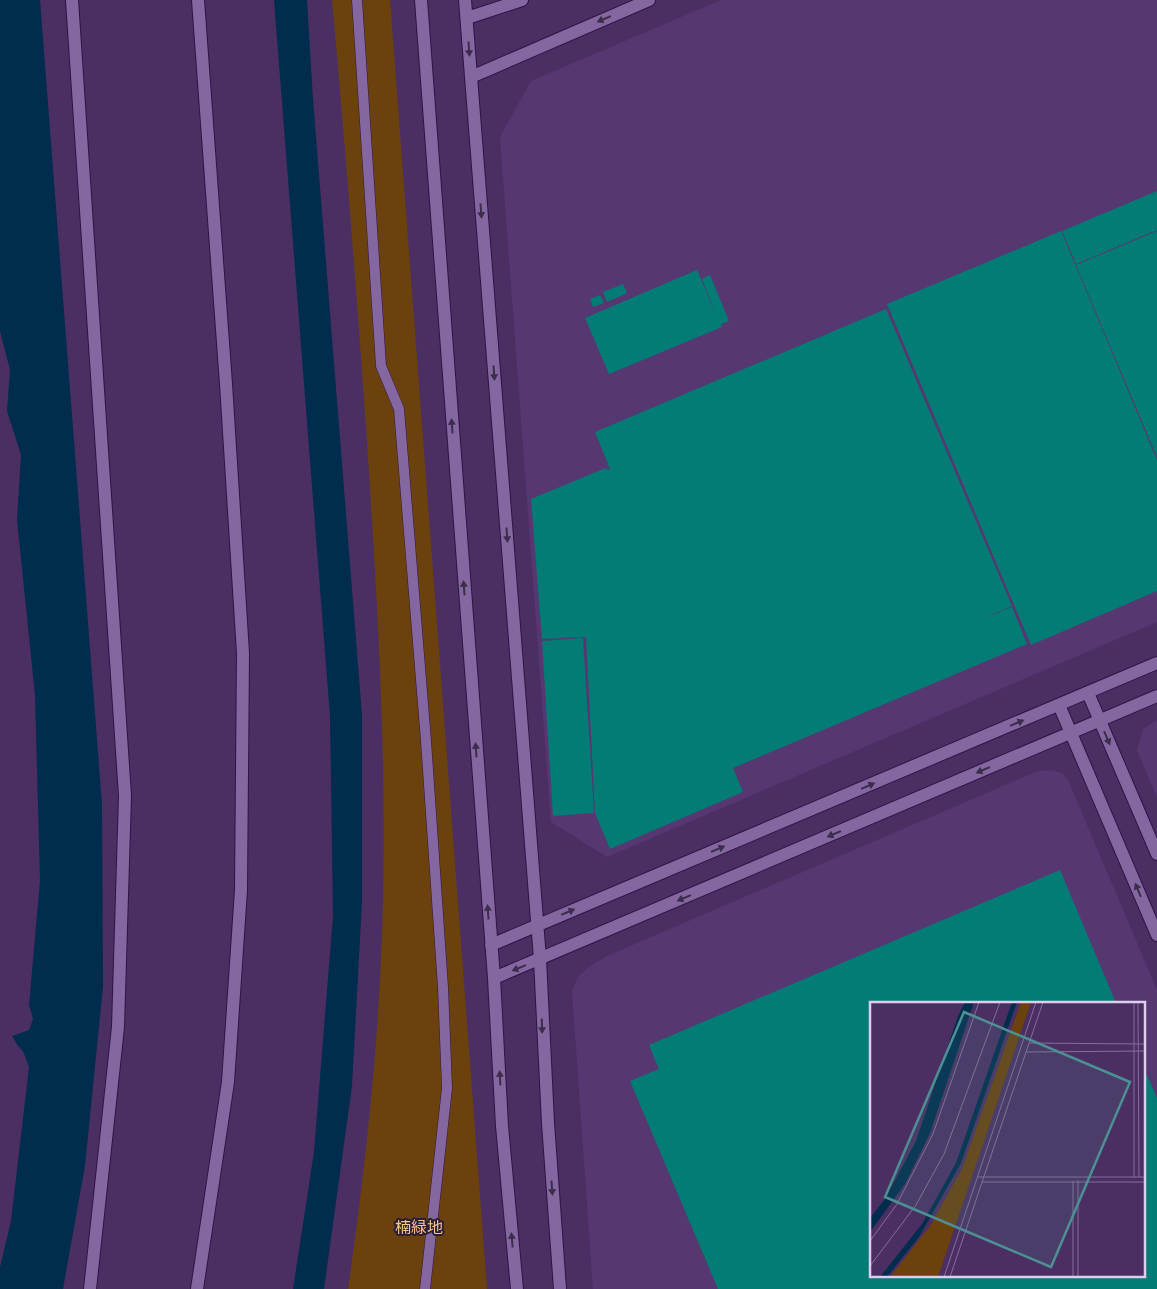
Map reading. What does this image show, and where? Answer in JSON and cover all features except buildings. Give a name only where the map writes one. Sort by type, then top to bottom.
[{"type":"street","points":[[72,0],[125,796],[118,1027],[90,1289]]},
{"type":"street","points":[[197,1289],[229,1072],[241,890],[243,663],[226,384],[198,0]]},
{"type":"street","points":[[421,0],[494,978],[502,1126],[516,1289]]},
{"type":"street","points":[[465,0],[540,959],[548,1123],[560,1289]]},
{"type":"street","points":[[467,18],[522,0]]},
{"type":"street","points":[[471,77],[649,0]]},
{"type":"street","points":[[491,945],[1157,663]]},
{"type":"street","points":[[1088,693],[1157,854]]},
{"type":"street","points":[[494,978],[1157,696]]},
{"type":"street","points":[[1059,705],[1157,935]]},
{"type":"lane","points":[[357,0],[380,366],[399,409],[426,741],[443,987],[447,1088],[425,1289]]},
{"type":"shaded area","points":[[721,0],[1157,0],[1157,622],[607,857],[551,822],[500,137],[531,81]]},
{"type":"shaded area","points":[[1157,720],[1157,797],[1137,750],[1143,729]]},
{"type":"shaded area","points":[[1053,770],[1062,773],[1068,780],[1157,990],[1157,1289],[593,1289],[572,991],[578,977],[589,967],[607,956],[1038,771]]},
{"type":"green space","name":"楠緑地","points":[[332,0],[390,0],[487,1289],[348,1289],[360,1200],[374,1067],[382,934],[384,807],[380,680],[370,490]]},
{"type":"water","points":[[0,0],[40,0],[102,804],[103,987],[85,1166],[63,1289],[0,1289],[0,1267],[11,1221],[29,1067],[23,1051],[12,1036],[29,1030],[33,1019],[29,1005],[40,881],[35,695],[17,520],[21,455],[7,411],[10,370],[0,331]]},
{"type":"water","points":[[274,0],[307,0],[313,99],[362,715],[362,902],[352,1086],[324,1289],[293,1289],[314,1152],[333,916],[330,716]]}]
